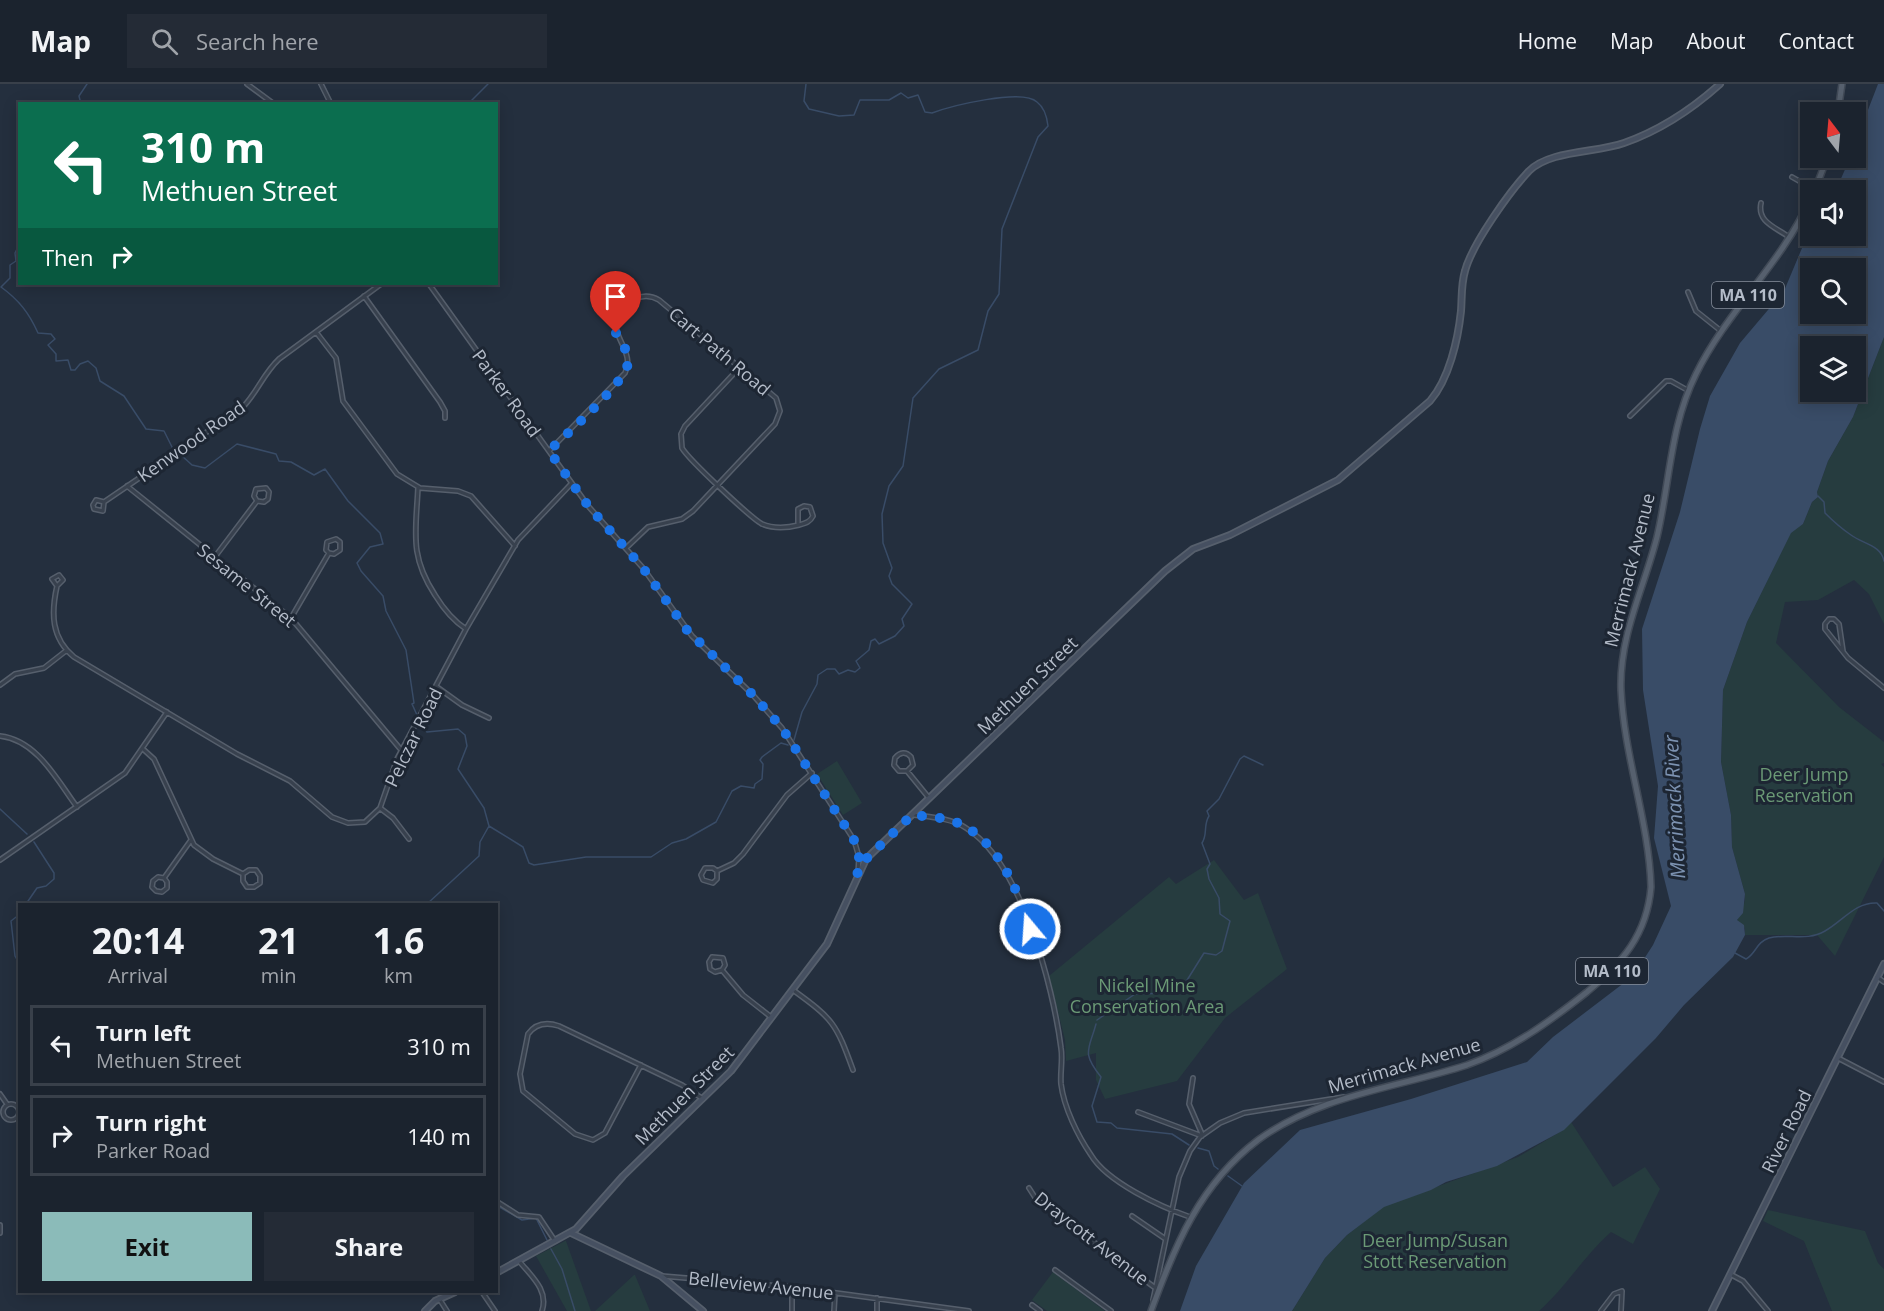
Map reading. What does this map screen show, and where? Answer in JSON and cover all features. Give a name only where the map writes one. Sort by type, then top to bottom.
[{"type":"main road","points":[[1839,102],[1842,84]]},
{"type":"main road","name":"MA 110","points":[[1689,391],[1721,331],[1791,238],[1800,220]]},
{"type":"main road","name":"Merrimack Avenue","points":[[1151,1311],[1170,1258],[1190,1217],[1223,1172],[1258,1141],[1300,1115],[1359,1094],[1465,1065],[1523,1039],[1614,969],[1640,933],[1649,907],[1651,877],[1624,719],[1622,669],[1629,625],[1660,525],[1672,447],[1689,391]]},
{"type":"street","points":[[247,84],[270,102]]},
{"type":"street","points":[[321,84],[330,102]]},
{"type":"street","name":"Methuen Street","points":[[498,1272],[571,1233],[594,1211],[622,1176],[731,1071],[827,944],[857,874],[866,859],[1180,558],[1198,546],[1230,535],[1338,480],[1424,408],[1439,388],[1449,362],[1461,314],[1463,279],[1475,248],[1519,183],[1534,167],[1545,160],[1622,144],[1655,130],[1682,116],[1720,84]]},
{"type":"street","points":[[1792,177],[1800,182]]},
{"type":"street","points":[[1761,203],[1759,213],[1762,219],[1791,238]]},
{"type":"street","name":"Kenwood Road","points":[[104,502],[242,408],[252,399],[266,371],[380,285]]},
{"type":"street","name":"Parker Road","points":[[430,285],[571,484],[649,575],[687,630],[767,711],[812,772],[857,847],[859,857],[857,874]]},
{"type":"street","points":[[1688,292],[1696,311],[1721,331]]},
{"type":"street","points":[[364,296],[440,402],[445,417]]},
{"type":"street","name":"Cart Path Road","points":[[549,451],[625,373],[628,356],[616,333],[615,322],[619,312],[635,298],[645,296],[656,298],[776,398],[780,415],[772,428],[686,517],[653,525],[626,548]]},
{"type":"street","points":[[316,332],[336,358],[344,401],[397,474],[418,487],[458,491],[471,496],[515,546]]},
{"type":"street","points":[[740,367],[688,422],[681,434],[681,444],[686,455],[761,523],[777,528],[798,525],[812,519],[813,512],[809,506],[802,506],[798,509],[798,525]]},
{"type":"street","points":[[1630,416],[1666,381],[1671,381],[1689,391]]},
{"type":"street","name":"Pelczar Road","points":[[67,651],[167,712],[290,781],[337,820],[355,824],[365,822],[380,808],[402,751],[466,629],[515,546],[525,530],[571,484]]},
{"type":"street","name":"Sesame Street","points":[[128,486],[214,558],[291,618],[402,751]]},
{"type":"street","points":[[418,487],[416,542],[419,567],[442,606],[466,629]]},
{"type":"street","points":[[266,488],[269,494],[268,499],[262,502],[257,501],[254,496],[256,489],[266,488]]},
{"type":"street","points":[[98,499],[104,502],[103,511],[94,509],[94,501],[98,499]]},
{"type":"street","points":[[214,558],[257,501]]},
{"type":"street","points":[[336,539],[340,543],[340,550],[337,553],[329,553],[325,547],[327,542],[336,539]]},
{"type":"street","points":[[291,618],[329,553]]},
{"type":"street","points":[[0,685],[15,674],[44,668],[67,651],[59,638],[52,616],[57,586]]},
{"type":"street","points":[[1843,651],[1839,624],[1836,620],[1829,619],[1825,629],[1843,651],[1884,688]]},
{"type":"street","points":[[437,687],[462,705],[489,718]]},
{"type":"street","points":[[0,860],[125,773],[167,712]]},
{"type":"street","points":[[0,736],[20,742],[36,753],[77,807]]},
{"type":"street","points":[[143,749],[154,759],[190,840],[203,854],[243,874]]},
{"type":"street","points":[[906,753],[912,758],[912,767],[907,771],[900,771],[894,765],[895,758],[899,754],[906,753]]},
{"type":"street","points":[[907,771],[929,798]]},
{"type":"street","points":[[717,872],[734,863],[743,854],[787,795],[812,772]]},
{"type":"street","points":[[380,808],[393,818],[409,839]]},
{"type":"street","points":[[912,815],[942,819],[968,828],[1009,874],[1045,975],[1060,1043],[1061,1083],[1070,1114],[1091,1156],[1099,1166],[1170,1210],[1190,1217]]},
{"type":"street","points":[[164,878],[190,840]]},
{"type":"street","points":[[711,867],[717,872],[717,879],[713,883],[703,880],[701,875],[705,868],[711,867]]},
{"type":"street","points":[[249,870],[255,870],[260,875],[260,882],[255,887],[247,887],[243,881],[243,874],[249,870]]},
{"type":"street","points":[[158,877],[164,878],[168,887],[164,891],[157,892],[153,888],[153,882],[158,877]]},
{"type":"street","points":[[718,956],[724,960],[722,970],[715,972],[710,969],[709,962],[712,957],[718,956]]},
{"type":"street","name":"River Road","points":[[1712,1311],[1884,964]]},
{"type":"street","points":[[722,970],[743,994],[771,1017]]},
{"type":"street","points":[[1877,977],[1884,982]]},
{"type":"street","points":[[793,990],[832,1020],[840,1034],[853,1070]]},
{"type":"street","points":[[641,1065],[605,1132],[593,1140],[575,1134],[525,1094],[520,1083],[527,1037],[531,1030],[545,1023],[559,1026],[641,1065],[689,1089],[703,1099]]},
{"type":"street","points":[[1837,1058],[1884,1082]]},
{"type":"street","points":[[1193,1078],[1190,1104],[1202,1136]]},
{"type":"street","points":[[0,1094],[7,1105],[17,1107],[18,1115],[14,1119],[6,1119],[3,1115],[7,1105]]},
{"type":"street","points":[[1151,1311],[1170,1210],[1181,1170],[1190,1151],[1202,1136],[1220,1123],[1244,1113],[1359,1094]]},
{"type":"street","points":[[1138,1112],[1202,1136]]},
{"type":"street","name":"Draycott Avenue","points":[[1029,1188],[1036,1199],[1154,1287]]},
{"type":"street","points":[[498,1202],[518,1215],[539,1217],[556,1242]]},
{"type":"street","points":[[1132,1216],[1164,1239]]},
{"type":"street","points":[[0,1226],[0,1233]]},
{"type":"street","points":[[571,1233],[661,1276],[703,1311]]},
{"type":"street","points":[[519,1261],[540,1288],[545,1300],[542,1311]]},
{"type":"street","points":[[1054,1270],[1111,1311]]},
{"type":"street","points":[[1730,1274],[1743,1281],[1768,1311]]},
{"type":"street","name":"Belleview Avenue","points":[[661,1276],[792,1287],[969,1311]]},
{"type":"street","points":[[792,1287],[792,1311]]},
{"type":"street","points":[[1601,1311],[1614,1294],[1622,1291],[1621,1311]]},
{"type":"street","points":[[425,1311],[440,1299],[453,1293]]},
{"type":"street","points":[[483,1293],[495,1311]]},
{"type":"street","points":[[834,1311],[835,1293]]},
{"type":"street","points":[[877,1298],[877,1311]]},
{"type":"street","points":[[440,1299],[447,1311]]},
{"type":"street","points":[[919,1304],[919,1311]]},
{"type":"street","points":[[1032,1305],[1040,1311]]},
{"type":"green space","name":"Deer Jump Reservation","points":[[1884,337],[1884,624],[1869,594],[1854,580],[1818,600],[1785,602],[1776,643],[1839,707],[1884,742],[1884,763],[1881,764],[1884,767],[1884,857],[1835,956],[1817,935],[1745,935],[1745,928],[1737,921],[1745,901],[1745,894],[1732,847],[1731,815],[1721,762],[1723,690],[1747,622],[1791,532],[1803,524],[1812,502],[1818,497],[1817,492],[1828,461],[1859,402],[1866,402],[1866,383]]},
{"type":"green space","points":[[837,761],[862,803],[843,815],[817,774]]},
{"type":"green space","name":"Nickel Mine Conservation Area","points":[[1214,860],[1244,900],[1258,893],[1287,969],[1225,1018],[1177,1081],[1105,1099],[1096,1080],[1096,1053],[1066,1061],[1065,1040],[1049,976],[1169,877],[1176,884]]},
{"type":"green space","name":"Deer Jump/Susan Stott Reservation","points":[[1571,1122],[1613,1187],[1645,1167],[1660,1189],[1633,1244],[1611,1232],[1539,1311],[1292,1311],[1325,1258],[1347,1235],[1384,1206],[1518,1157],[1563,1130]]},
{"type":"green space","points":[[1768,1210],[1865,1231],[1878,1263],[1884,1269],[1884,1311],[1832,1311],[1804,1241],[1763,1221]]},
{"type":"green space","points":[[566,1241],[591,1311],[567,1311],[536,1256]]},
{"type":"green space","points":[[1053,1272],[1105,1311],[1047,1311],[1032,1300]]},
{"type":"green space","points":[[634,1275],[650,1311],[595,1311]]},
{"type":"water","name":"Merrimack River","points":[[1878,84],[1884,84],[1884,337],[1866,383],[1866,336],[1800,336],[1800,402],[1859,402],[1828,461],[1817,492],[1818,497],[1812,502],[1803,524],[1791,533],[1747,622],[1723,690],[1721,762],[1731,815],[1732,847],[1745,894],[1743,913],[1737,920],[1744,925],[1745,935],[1733,957],[1564,1130],[1497,1166],[1446,1182],[1431,1190],[1384,1207],[1347,1235],[1325,1258],[1292,1311],[1180,1311],[1196,1266],[1244,1183],[1300,1130],[1411,1099],[1527,1062],[1553,1037],[1633,976],[1653,945],[1671,906],[1654,838],[1658,786],[1643,690],[1642,629],[1680,512],[1710,396],[1740,343],[1784,291],[1803,246],[1866,246],[1866,180],[1840,180],[1846,168],[1866,168],[1866,115]]},
{"type":"waterway","points":[[80,102],[79,96],[87,84]]},
{"type":"waterway","points":[[470,102],[488,84]]},
{"type":"waterway","points":[[794,740],[802,712],[817,684],[818,675],[827,669],[835,669],[839,674],[848,670],[855,672],[860,668],[856,661],[869,650],[871,641],[875,639],[879,644],[895,636],[904,626],[902,619],[912,604],[892,584],[889,576],[892,568],[883,543],[882,514],[889,486],[903,466],[913,398],[939,369],[978,350],[988,311],[999,294],[1002,229],[1038,137],[1048,126],[1040,104],[1029,98],[1017,97],[1002,97],[954,106],[932,113],[925,112],[918,95],[908,98],[901,93],[889,100],[860,100],[854,115],[839,116],[809,109],[804,101],[806,84]]},
{"type":"waterway","points":[[18,247],[15,253],[16,261],[10,265],[10,278],[1,287],[23,307],[38,333],[51,334],[55,339],[48,345],[56,354],[56,361],[68,360],[71,370],[75,370],[80,364],[88,361],[96,368],[100,381],[124,396],[146,429],[164,431],[173,449]]},
{"type":"waterway","points":[[181,455],[192,465],[205,468],[237,444],[276,454],[279,461],[291,462],[314,475],[325,469],[348,501],[380,533],[383,544],[370,547],[357,563],[361,571],[383,596],[386,611],[406,650],[414,703],[412,704],[417,715]]},
{"type":"waterway","points":[[1818,496],[1824,502],[1825,513],[1848,533],[1879,551],[1884,561]]},
{"type":"waterway","points":[[420,725],[427,732],[458,729],[465,735],[467,746],[458,769],[484,808],[489,826],[480,842],[479,856],[428,903]]},
{"type":"waterway","points":[[489,826],[523,847],[529,863],[534,865],[586,857],[651,857],[672,843],[686,839],[716,822],[732,791],[741,786],[754,788],[755,784],[762,779],[763,764],[760,760],[762,757],[781,743],[788,745]]},
{"type":"waterway","points":[[1097,1020],[1135,994],[1172,993],[1184,985],[1204,953],[1216,955],[1222,951],[1230,921],[1220,914],[1219,898],[1209,879],[1207,869],[1210,864],[1202,843],[1209,816],[1207,811],[1219,799],[1240,759],[1244,756],[1263,765]]},
{"type":"waterway","points":[[0,809],[27,834]]},
{"type":"waterway","points":[[27,903],[37,888],[46,886],[54,879],[54,873],[34,842]]},
{"type":"waterway","points":[[1735,953],[1746,959],[1761,942],[1769,938],[1804,937],[1818,934],[1832,927],[1856,909],[1869,904],[1877,903],[1884,911]]},
{"type":"waterway","points":[[18,916],[11,921],[15,956],[18,961]]},
{"type":"waterway","points":[[1096,1024],[1088,1051],[1091,1062],[1101,1077],[1092,1106],[1097,1122],[1111,1123],[1117,1128],[1172,1134],[1189,1145]]},
{"type":"waterway","points":[[1198,1148],[1209,1151],[1214,1166],[1218,1169]]},
{"type":"waterway","points":[[1228,1176],[1242,1186]]},
{"type":"waterway","points":[[498,1206],[522,1220],[536,1218],[547,1240]]},
{"type":"waterway","points":[[551,1249],[562,1269],[575,1311]]},
{"type":"route","points":[[616,333],[628,356],[627,370],[592,409],[549,451],[561,470],[589,507],[643,568],[687,630],[752,694],[782,728],[854,840],[859,857],[857,874],[866,859],[912,815],[951,821],[974,833],[1005,869],[1015,887],[1030,929]]}]
